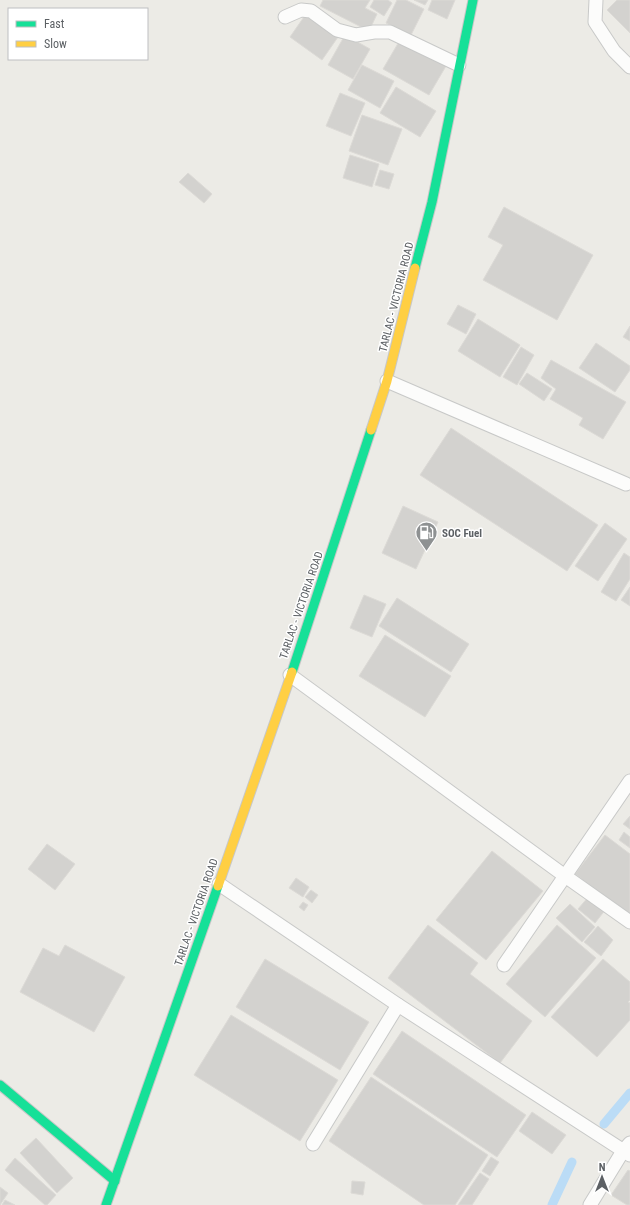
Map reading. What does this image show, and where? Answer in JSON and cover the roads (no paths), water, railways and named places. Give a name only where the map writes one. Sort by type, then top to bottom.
[{"type":"main road","name":"TARLAC - VICTORIA ROAD","points":[[106,1205],[311,616],[387,381],[432,202],[459,65],[474,0]]},
{"type":"main road","points":[[0,1085],[115,1181]]},
{"type":"lane","points":[[596,0],[595,22],[614,51],[630,67]]},
{"type":"lane","points":[[286,17],[301,10],[311,11],[337,30],[356,35],[374,32],[390,32],[459,65]]},
{"type":"lane","points":[[387,381],[626,484]]},
{"type":"lane","points":[[290,675],[630,922]]},
{"type":"lane","points":[[504,965],[630,782]]},
{"type":"lane","points":[[218,884],[398,1005],[628,1150],[590,1205]]},
{"type":"lane","points":[[313,1144],[398,1005]]},
{"type":"waterway","points":[[604,1124],[630,1093]]},
{"type":"waterway","points":[[552,1205],[572,1162]]},
{"type":"place","name":"SOC Fuel","points":[[426,552]]}]
